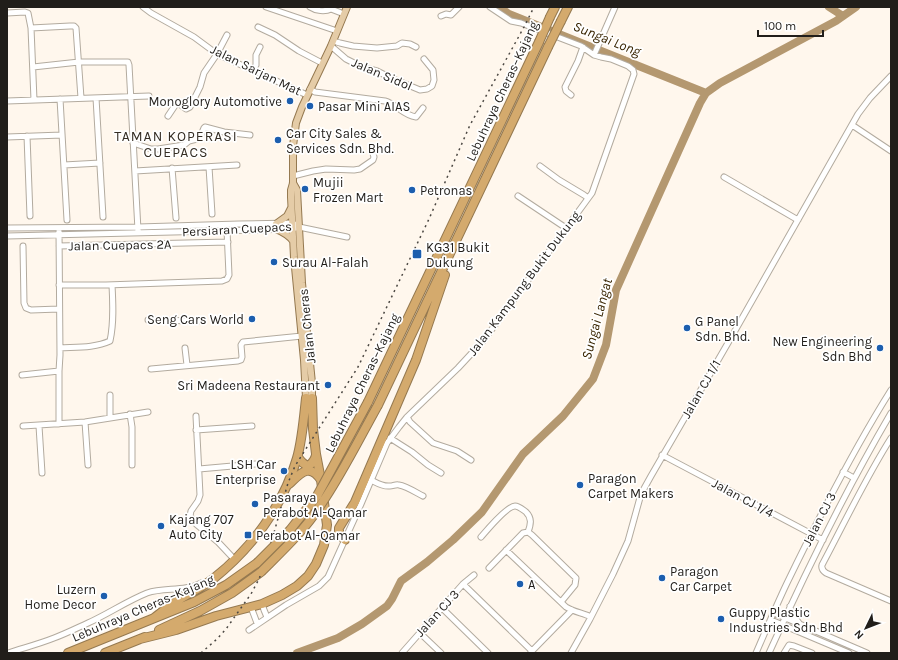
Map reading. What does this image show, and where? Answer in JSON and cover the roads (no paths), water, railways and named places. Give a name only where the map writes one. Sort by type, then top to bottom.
[{"type":"highway","name":"Lebuhraya Cheras–Kajang","points":[[68,653],[194,602],[226,585],[257,563],[290,530],[317,496],[368,402],[555,7]]},
{"type":"highway","name":"Lebuhraya Cheras–Kajang","points":[[105,653],[140,639],[200,611],[232,593],[261,572],[297,537],[320,507],[378,406],[568,7]]},
{"type":"highway","points":[[345,540],[339,534],[339,528],[355,502],[416,360],[457,238]]},
{"type":"highway","points":[[140,639],[176,630],[216,616],[262,604],[297,586],[308,576],[316,564],[324,545],[327,525],[322,480],[316,454],[309,398]]},
{"type":"highway","points":[[154,618],[177,601],[197,590],[215,577],[235,560],[258,535],[274,511],[287,486],[298,457],[304,416],[309,398]]},
{"type":"highway","points":[[298,457],[301,462],[308,466],[315,460],[316,454]]},
{"type":"highway","points":[[287,486],[301,473],[307,471],[318,475],[322,480]]},
{"type":"main road","name":"Jalan Cheras","points":[[309,398],[312,383],[291,190],[293,180],[295,128],[308,92],[332,44],[347,7]]},
{"type":"main road","name":"Jalan Cheras","points":[[293,180],[297,190],[293,241],[309,398]]},
{"type":"main road","points":[[292,207],[287,216],[276,226],[293,241]]},
{"type":"street","name":"Jalan Sarjan Mat","points":[[143,7],[194,37],[217,54],[275,81],[308,92],[390,102],[413,117],[416,117],[424,108]]},
{"type":"street","points":[[266,7],[337,31]]},
{"type":"street","points":[[310,7],[326,11],[331,9],[344,14]]},
{"type":"street","points":[[441,16],[452,14],[459,7]]},
{"type":"street","points":[[490,7],[511,21],[521,23],[595,54],[615,7]]},
{"type":"street","points":[[7,13],[28,13],[31,28],[34,100]]},
{"type":"street","points":[[31,28],[74,26],[76,28],[81,98]]},
{"type":"street","points":[[258,27],[275,35],[299,51],[322,63]]},
{"type":"street","points":[[168,116],[178,103],[186,109],[190,107],[200,87],[204,73],[217,54],[226,34]]},
{"type":"street","points":[[332,44],[340,43],[353,46],[377,48],[397,46],[402,43],[410,44],[416,47]]},
{"type":"street","name":"Jalan Sidol","points":[[332,44],[346,59],[420,90],[432,86],[434,80],[433,70],[424,60]]},
{"type":"street","points":[[253,70],[256,64],[256,55],[260,47]]},
{"type":"street","points":[[572,95],[566,91],[565,87],[583,48]]},
{"type":"street","name":"Jalan Kampung Bukit Dukung","points":[[249,630],[257,623],[292,601],[319,586],[328,577],[390,438],[407,417],[458,368],[484,340],[592,193],[634,74],[633,70],[628,66],[595,54]]},
{"type":"street","points":[[33,67],[79,62],[128,62],[139,233]]},
{"type":"street","name":"Jalan CJ 1/1","points":[[571,653],[613,574],[628,540],[643,489],[858,114],[891,76]]},
{"type":"street","points":[[7,101],[149,96]]},
{"type":"street","points":[[96,98],[103,217]]},
{"type":"street","points":[[60,99],[67,220]]},
{"type":"street","points":[[852,125],[891,151]]},
{"type":"street","points":[[133,143],[151,149],[184,145],[189,141],[197,139],[206,127],[224,132],[250,135]]},
{"type":"street","points":[[7,137],[62,134]]},
{"type":"street","points":[[27,136],[30,216]]},
{"type":"street","points":[[293,180],[313,171],[326,169],[360,169],[373,160],[374,157],[372,150]]},
{"type":"street","points":[[64,165],[100,163]]},
{"type":"street","points":[[135,171],[237,165]]},
{"type":"street","points":[[540,166],[588,198]]},
{"type":"street","points":[[208,167],[212,214]]},
{"type":"street","points":[[172,168],[176,218]]},
{"type":"street","points":[[724,177],[798,220]]},
{"type":"street","points":[[518,196],[566,228]]},
{"type":"street","name":"Persiaran Cuepacs","points":[[7,236],[227,230],[276,226]]},
{"type":"street","name":"Persiaran Cuepacs","points":[[7,228],[295,226],[347,237]]},
{"type":"street","points":[[59,228],[59,424]]},
{"type":"street","points":[[59,285],[112,285],[222,281],[227,279],[229,275],[227,230]]},
{"type":"street","name":"Jalan Cuepacs 2A","points":[[59,246],[228,242]]},
{"type":"street","points":[[23,246],[24,303],[26,308],[31,310],[59,309]]},
{"type":"street","points":[[60,348],[86,347],[105,343],[110,340],[112,334],[112,285]]},
{"type":"street","points":[[148,320],[198,321]]},
{"type":"street","points":[[151,369],[238,361],[241,360],[242,357],[241,345],[243,342],[302,336]]},
{"type":"street","points":[[185,348],[187,365]]},
{"type":"street","points":[[22,375],[59,371]]},
{"type":"street","name":"Jalan CJ 3","points":[[756,653],[786,584],[811,534],[843,472],[891,390]]},
{"type":"street","points":[[110,394],[110,418]]},
{"type":"street","points":[[23,426],[85,422],[148,412]]},
{"type":"street","points":[[130,414],[132,427],[132,465]]},
{"type":"street","name":"Jalan CJ 3","points":[[769,653],[790,606],[854,478],[891,414]]},
{"type":"street","points":[[196,416],[200,495],[191,511],[190,516],[196,524],[218,542],[235,560]]},
{"type":"street","points":[[407,417],[410,422],[434,443],[458,451],[463,456],[471,460]]},
{"type":"street","points":[[85,422],[88,465]]},
{"type":"street","points":[[40,426],[42,473]]},
{"type":"street","points":[[196,430],[252,426]]},
{"type":"street","points":[[390,438],[441,473]]},
{"type":"street","points":[[891,438],[876,462],[822,565],[822,570],[891,601]]},
{"type":"street","name":"Jalan CJ 1/4","points":[[662,455],[823,540]]},
{"type":"street","points":[[199,469],[255,464]]},
{"type":"street","points":[[843,472],[854,478]]},
{"type":"street","points":[[371,480],[386,486],[395,484],[400,485],[423,496]]},
{"type":"street","points":[[481,536],[508,508],[514,506],[519,507],[531,519],[528,532]]},
{"type":"street","points":[[489,568],[523,533],[528,532]]},
{"type":"street","points":[[528,532],[576,578],[575,585],[561,602]]},
{"type":"street","points":[[506,550],[561,602],[572,610],[591,617]]},
{"type":"street","name":"Jalan CJ 3","points":[[402,653],[463,584],[474,575]]},
{"type":"street","points":[[8,653],[54,638],[89,623],[132,600],[153,591],[188,588],[215,577]]},
{"type":"street","points":[[463,584],[532,652],[572,610]]},
{"type":"street","points":[[262,604],[267,617]]},
{"type":"street","points":[[790,606],[793,615],[800,624]]},
{"type":"street","points":[[251,607],[257,623]]},
{"type":"street","points":[[442,608],[488,653]]},
{"type":"street","points":[[774,613],[867,653]]},
{"type":"street","points":[[770,620],[849,653]]},
{"type":"street","points":[[776,637],[783,632],[793,630]]},
{"type":"street","points":[[420,633],[441,653]]},
{"type":"street","points":[[784,653],[789,646],[794,646],[812,653]]},
{"type":"waterway","name":"Sungai Long","points":[[499,7],[509,14],[706,93]]},
{"type":"waterway","points":[[829,7],[843,16]]},
{"type":"waterway","name":"Sungai Langat","points":[[297,653],[338,638],[362,624],[387,606],[401,581],[453,540],[482,512],[523,454],[563,416],[593,379],[606,345],[616,290],[700,103],[706,93],[720,83],[836,21],[856,7]]},
{"type":"railway","points":[[201,653],[226,629],[251,594],[259,579],[266,561],[288,483],[295,466],[358,367],[429,219],[470,125],[534,7]]},
{"type":"place","name":"Monoglory Automotive","points":[[290,101]]},
{"type":"place","name":"Pasar Mini AIAS","points":[[310,106]]},
{"type":"place","name":"Car City Sales & Services Sdn. Bhd.","points":[[278,140]]},
{"type":"place","name":"Mujii Frozen Mart","points":[[305,189]]},
{"type":"place","name":"Petronas","points":[[412,190]]},
{"type":"place","name":"KG31 Bukit Dukung","points":[[417,254]]},
{"type":"place","name":"Surau Al-Falah","points":[[274,262]]},
{"type":"place","name":"Seng Cars World","points":[[252,319]]},
{"type":"place","name":"G Panel Sdn. Bhd.","points":[[687,328]]},
{"type":"place","name":"New Engineering Sdn Bhd","points":[[880,348]]},
{"type":"place","name":"Sri Madeena Restaurant","points":[[328,385]]},
{"type":"place","name":"LSH Car Enterprise","points":[[284,471]]},
{"type":"place","name":"Paragon Carpet Makers","points":[[580,485]]},
{"type":"place","name":"Pasaraya Perabot Al-Qamar","points":[[255,504]]},
{"type":"place","name":"Kajang 707 Auto City","points":[[161,526]]},
{"type":"place","name":"Perabot Al-Qamar","points":[[248,535]]},
{"type":"place","name":"Paragon Car Carpet","points":[[662,578]]},
{"type":"place","name":"A","points":[[520,584]]},
{"type":"place","name":"Luzern Home Decor","points":[[104,596]]},
{"type":"place","name":"Guppy Plastic Industries Sdn Bhd","points":[[721,619]]},
{"type":"district","name":"TAMAN KOPERASI CUEPACS","points":[[176,144]]}]
